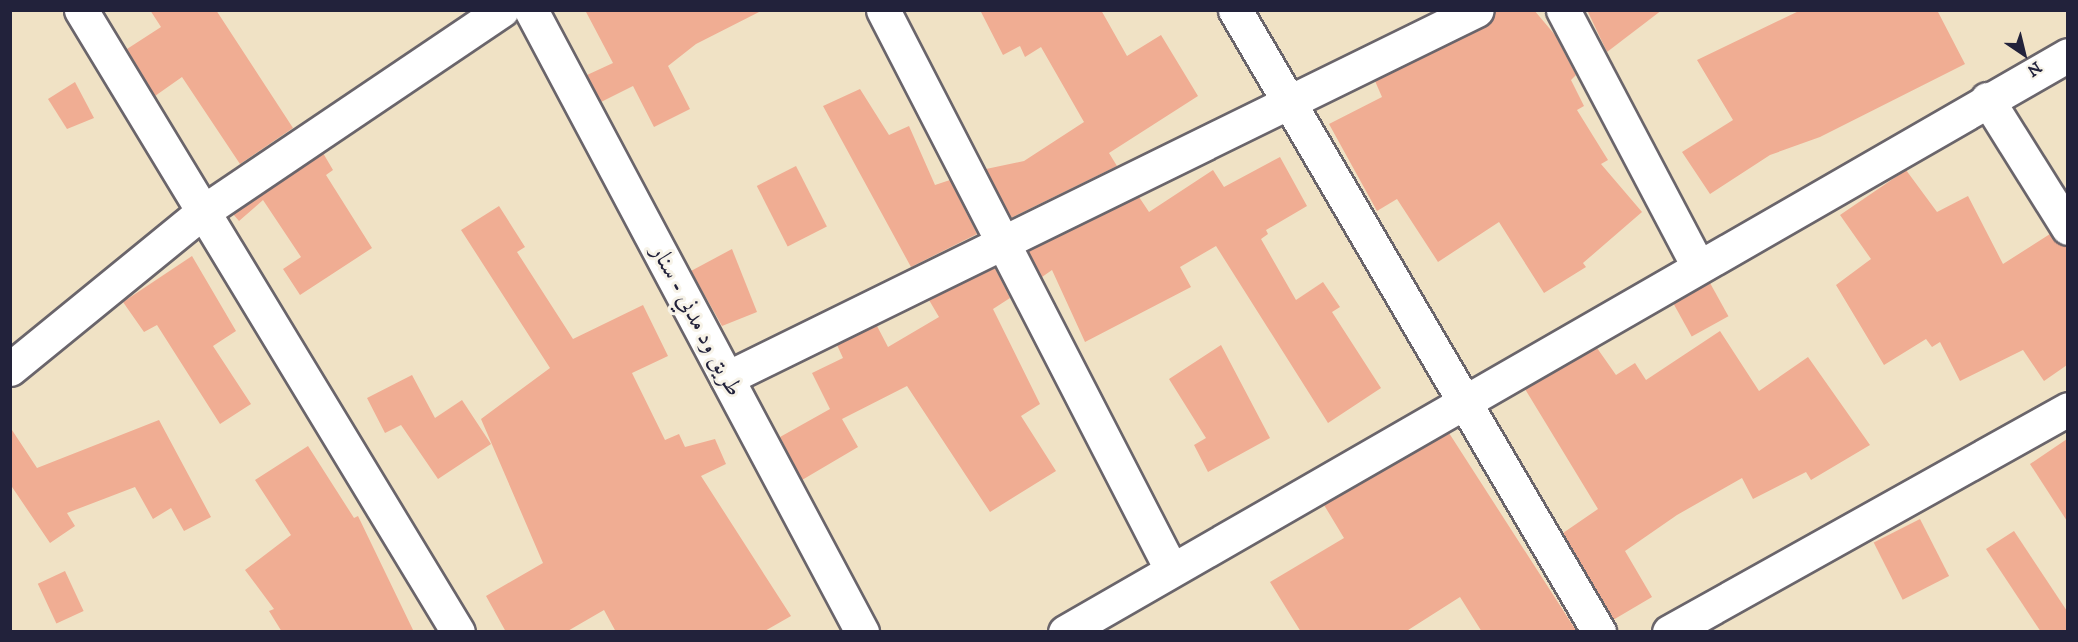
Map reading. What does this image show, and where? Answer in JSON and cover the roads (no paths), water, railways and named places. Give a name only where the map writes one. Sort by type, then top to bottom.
[{"type":"street","points":[[81,10],[201,213],[458,632]]},
{"type":"street","points":[[10,369],[201,213],[501,10]]},
{"type":"street","name":"طريق ود مدني - سنار","points":[[531,10],[862,632]]},
{"type":"street","points":[[883,10],[1171,569]]},
{"type":"street","points":[[1235,10],[1286,104],[1599,632]]},
{"type":"street","points":[[727,378],[1477,10]]},
{"type":"street","points":[[1563,10],[1697,264]]},
{"type":"street","points":[[1065,632],[1697,264],[2067,55]]},
{"type":"street","points":[[1987,99],[2067,228]]},
{"type":"street","points":[[1670,632],[2067,410]]}]
